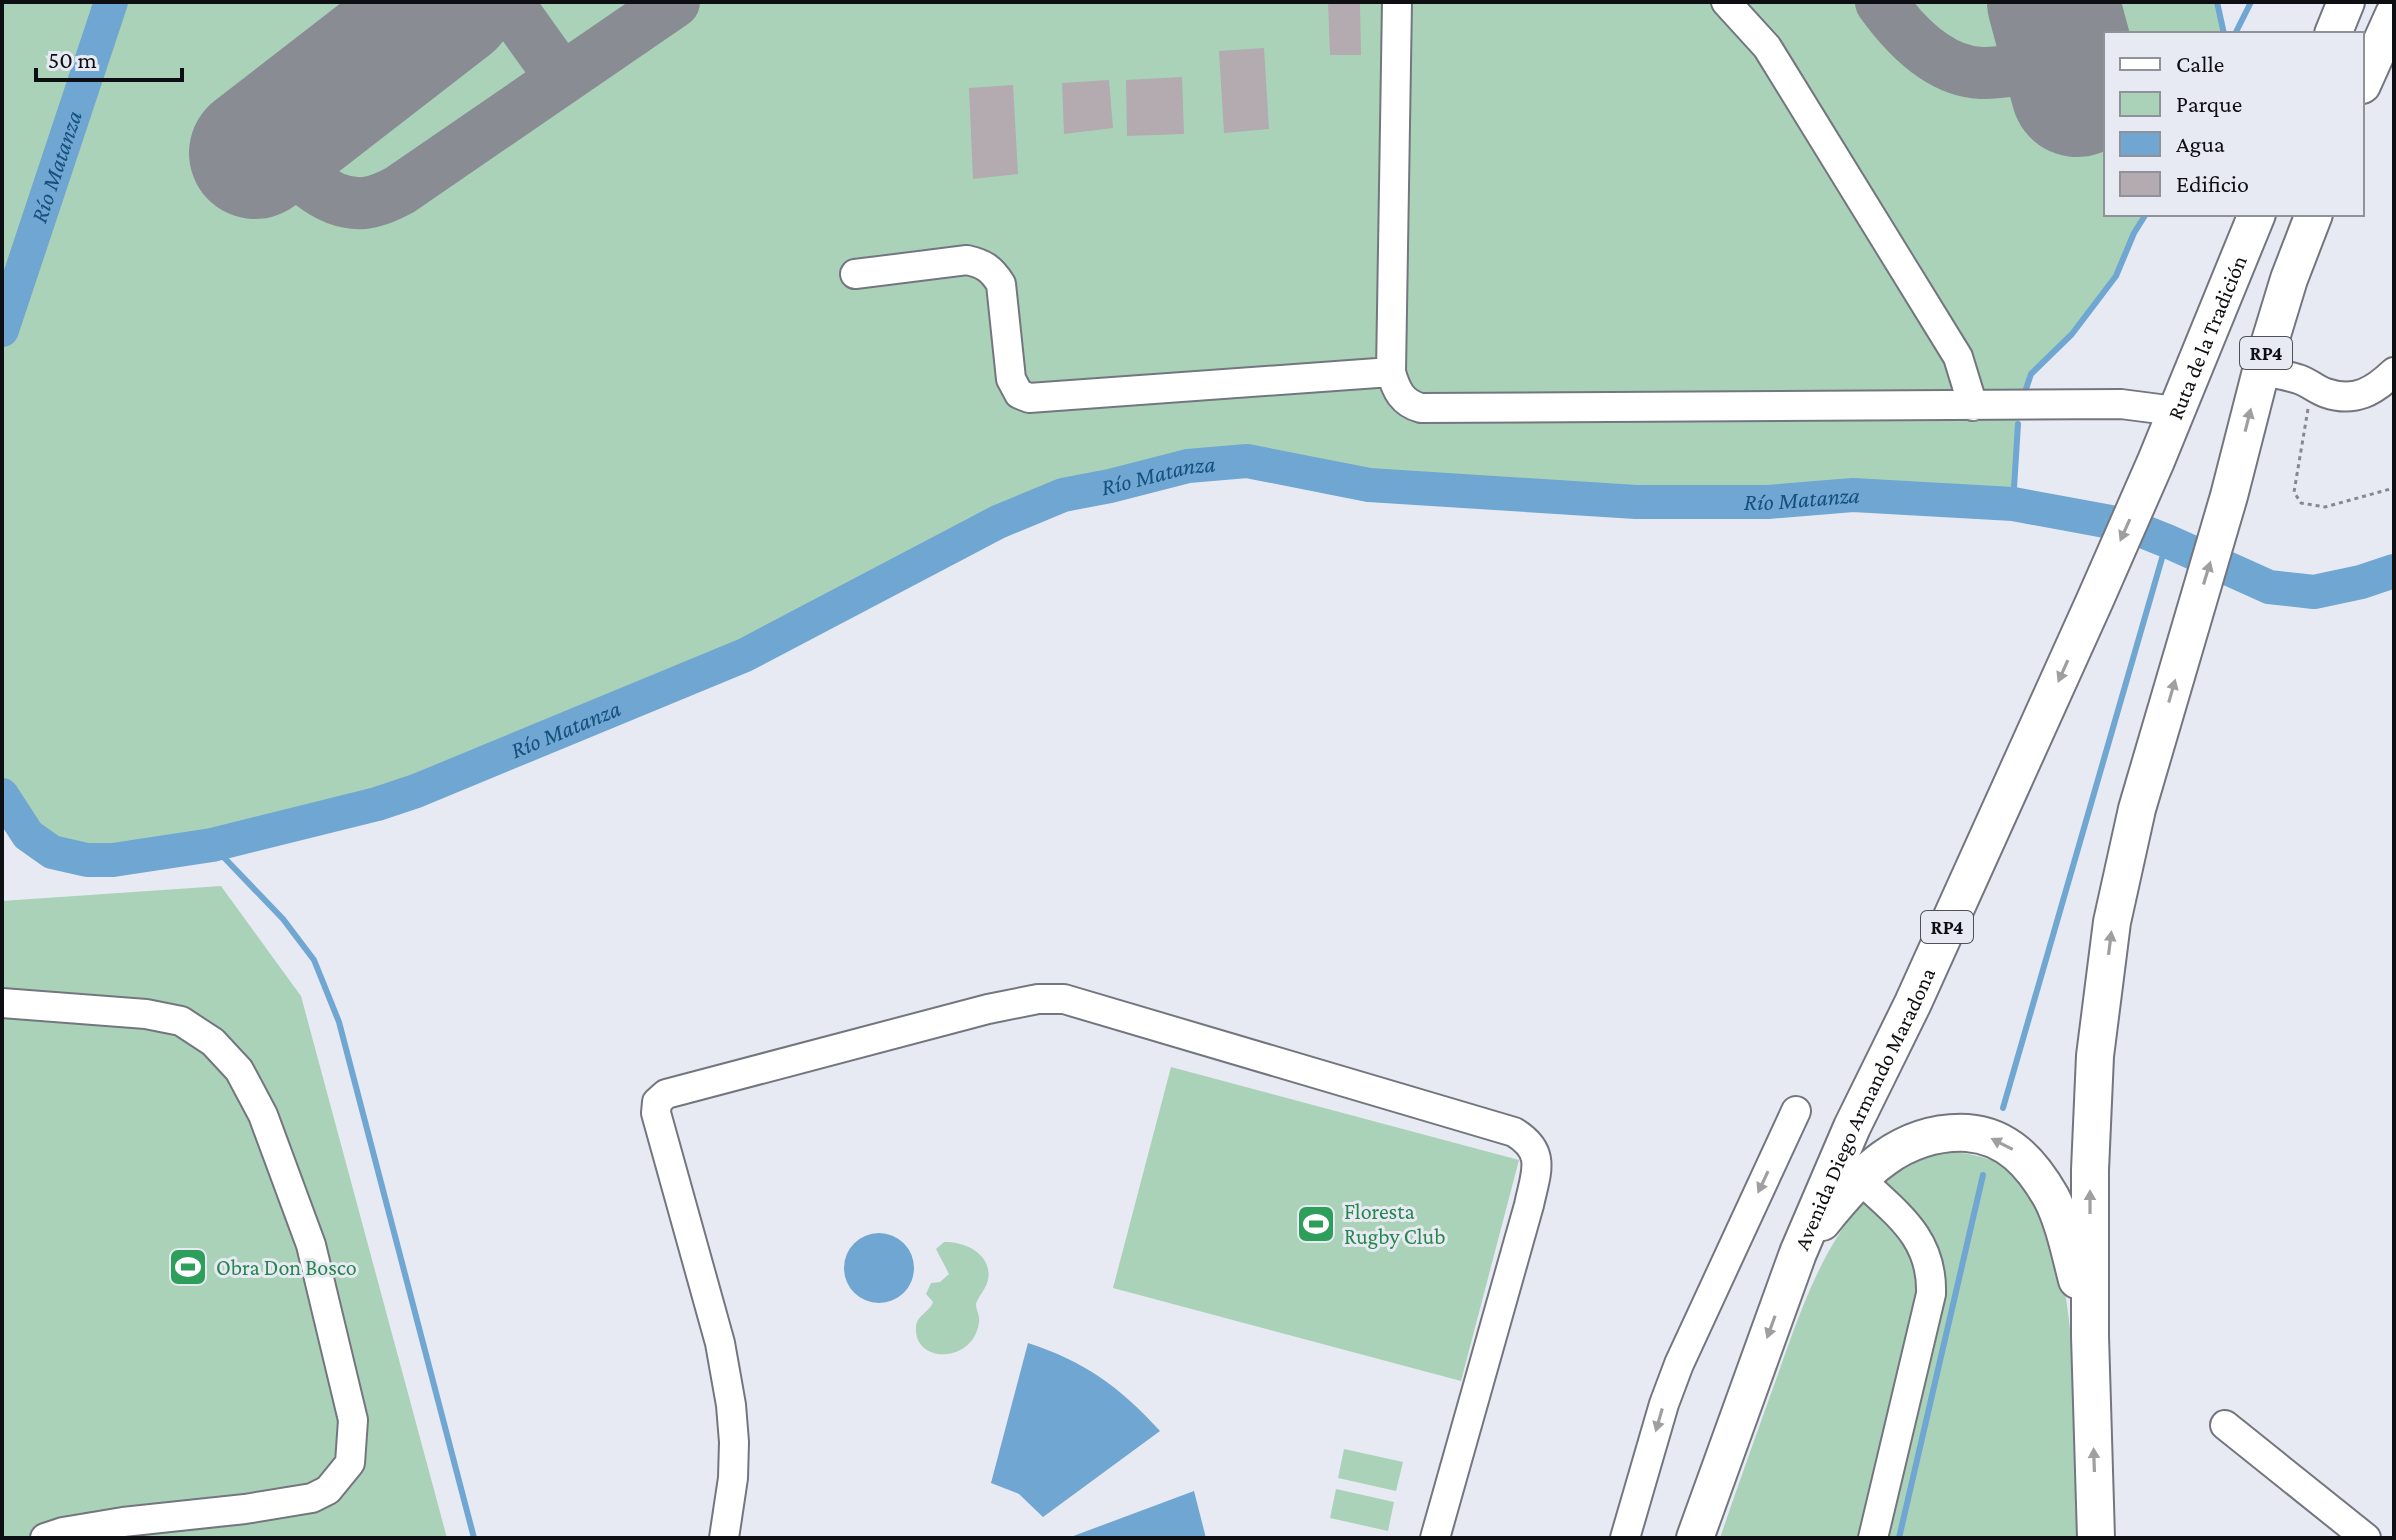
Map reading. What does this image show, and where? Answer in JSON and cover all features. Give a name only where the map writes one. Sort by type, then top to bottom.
[{"type":"main road","points":[[2334,32],[2346,2]]},
{"type":"main road","points":[[2364,81],[2394,14]]},
{"type":"main road","name":"Ruta de la Tradición","points":[[2095,600],[2156,461],[2256,216]]},
{"type":"main road","name":"RP4","points":[[2096,1538],[2090,1336],[2090,1170],[2094,1071],[2112,922],[2137,809],[2229,496],[2261,371],[2289,279],[2313,216]]},
{"type":"main road","name":"Avenida Diego Armando Maradona","points":[[1695,1538],[1798,1253],[1852,1127],[1913,1003],[2095,600]]},
{"type":"main road","points":[[1798,1253],[1838,1201],[1899,1147],[1944,1132],[1967,1133],[2006,1143],[2028,1163],[2052,1199],[2069,1245],[2090,1336]]},
{"type":"street","points":[[1397,2],[1391,372],[1401,397],[1410,405],[1421,408],[2121,404],[2175,411]]},
{"type":"street","points":[[1726,2],[1767,47],[1958,357],[1973,406]]},
{"type":"street","points":[[855,274],[967,260],[983,264],[993,271],[1001,284],[1011,379],[1019,394],[1029,398],[1391,372]]},
{"type":"street","points":[[2261,371],[2300,379],[2325,393],[2348,397],[2365,395],[2394,372]]},
{"type":"street","points":[[724,1538],[733,1478],[731,1405],[720,1343],[656,1113],[657,1102],[666,1094],[988,1009],[1038,999],[1064,999],[1514,1132],[1528,1140],[1535,1149],[1538,1163],[1529,1205],[1435,1538]]},
{"type":"street","points":[[2,1003],[146,1014],[181,1021],[213,1042],[239,1070],[263,1115],[311,1245],[353,1420],[350,1463],[328,1490],[312,1498],[245,1509],[123,1522],[45,1538]]},
{"type":"street","points":[[1625,1538],[1664,1404],[1679,1364],[1796,1111]]},
{"type":"street","points":[[1860,1179],[1919,1239],[1931,1280],[1931,1294],[1873,1538]]},
{"type":"street","points":[[2225,1425],[2366,1538]]},
{"type":"path","points":[[2325,393],[2309,407],[2294,492],[2301,503],[2325,507],[2394,488]]},
{"type":"green space","points":[[2,2],[97,2],[2,281]]},
{"type":"green space","points":[[111,2],[2217,2],[2224,32],[2104,32],[2104,216],[2145,216],[2116,276],[2072,334],[2031,375],[2018,424],[2013,504],[1853,495],[1768,502],[1636,502],[1369,485],[1247,461],[1188,466],[1062,495],[998,522],[745,655],[416,791],[377,804],[212,845],[113,860],[87,860],[52,852],[28,835],[2,795],[2,330]]},
{"type":"green space","name":"Obra Don Bosco","points":[[221,886],[301,996],[447,1538],[2,1538],[2,901]]},
{"type":"green space","name":"Floresta Rugby Club","points":[[1171,1067],[1519,1160],[1461,1381],[1113,1288]]},
{"type":"green space","points":[[1946,1151],[1991,1160],[2015,1175],[2033,1200],[2055,1251],[2066,1297],[2071,1343],[2079,1538],[1720,1538],[1799,1316],[1832,1246],[1853,1214],[1879,1187],[1909,1166]]},
{"type":"green space","points":[[944,1242],[960,1244],[975,1251],[982,1256],[988,1271],[987,1283],[976,1304],[979,1319],[975,1336],[967,1346],[945,1354],[924,1348],[918,1340],[916,1328],[918,1320],[933,1302],[926,1294],[931,1283],[940,1282],[949,1274],[936,1249]]},
{"type":"green space","points":[[1344,1449],[1403,1462],[1396,1491],[1338,1478]]},
{"type":"green space","points":[[1336,1489],[1394,1502],[1388,1531],[1330,1518]]},
{"type":"water","points":[[879,1233],[904,1243],[914,1268],[904,1293],[879,1303],[854,1293],[844,1268],[854,1243]]},
{"type":"water","points":[[1028,1343],[1067,1358],[1100,1377],[1160,1431],[1043,1517],[1019,1494],[991,1483]]},
{"type":"water","points":[[1194,1491],[1206,1538],[1068,1538]]},
{"type":"building","points":[[1328,2],[1360,2],[1361,55],[1330,55]]},
{"type":"building","points":[[1264,48],[1269,129],[1224,133],[1219,51]]},
{"type":"building","points":[[1182,77],[1184,134],[1127,136],[1126,80]]},
{"type":"building","points":[[1109,80],[1113,128],[1064,134],[1062,83]]},
{"type":"building","points":[[1013,85],[1018,174],[973,179],[969,88]]},
{"type":"waterway","name":"Río Matanza","points":[[2,330],[111,2]]},
{"type":"waterway","points":[[2217,2],[2224,32]]},
{"type":"waterway","points":[[2236,32],[2251,2]]},
{"type":"waterway","points":[[2026,389],[2031,374],[2072,334],[2116,276],[2145,216]]},
{"type":"waterway","points":[[2013,504],[2018,424]]},
{"type":"waterway","name":"Río Matanza","points":[[2,795],[28,835],[52,852],[87,860],[113,860],[212,845],[377,804],[416,791],[745,655],[998,522],[1063,495],[1188,466],[1247,461],[1369,485],[1636,502],[1768,502],[1853,495],[2013,504],[2127,525],[2269,587],[2314,592],[2394,571]]},
{"type":"waterway","points":[[2003,1108],[2167,541]]},
{"type":"waterway","points":[[212,845],[283,919],[314,960],[339,1022],[474,1538]]},
{"type":"waterway","points":[[1899,1538],[1983,1175]]},
{"type":"taxiway","points":[[507,2],[562,79]]},
{"type":"taxiway","points":[[270,141],[299,174],[323,192],[349,202],[378,200],[400,190],[674,2]]},
{"type":"taxiway","points":[[1881,2],[1924,49],[1951,66],[1966,71],[2003,72],[2067,56]]},
{"type":"runway","points":[[255,153],[450,2]]},
{"type":"runway","points":[[2053,2],[2077,91]]},
{"type":"place","name":"Floresta Rugby Club","points":[[1316,1224]]},
{"type":"place","name":"Obra Don Bosco","points":[[188,1267]]}]
